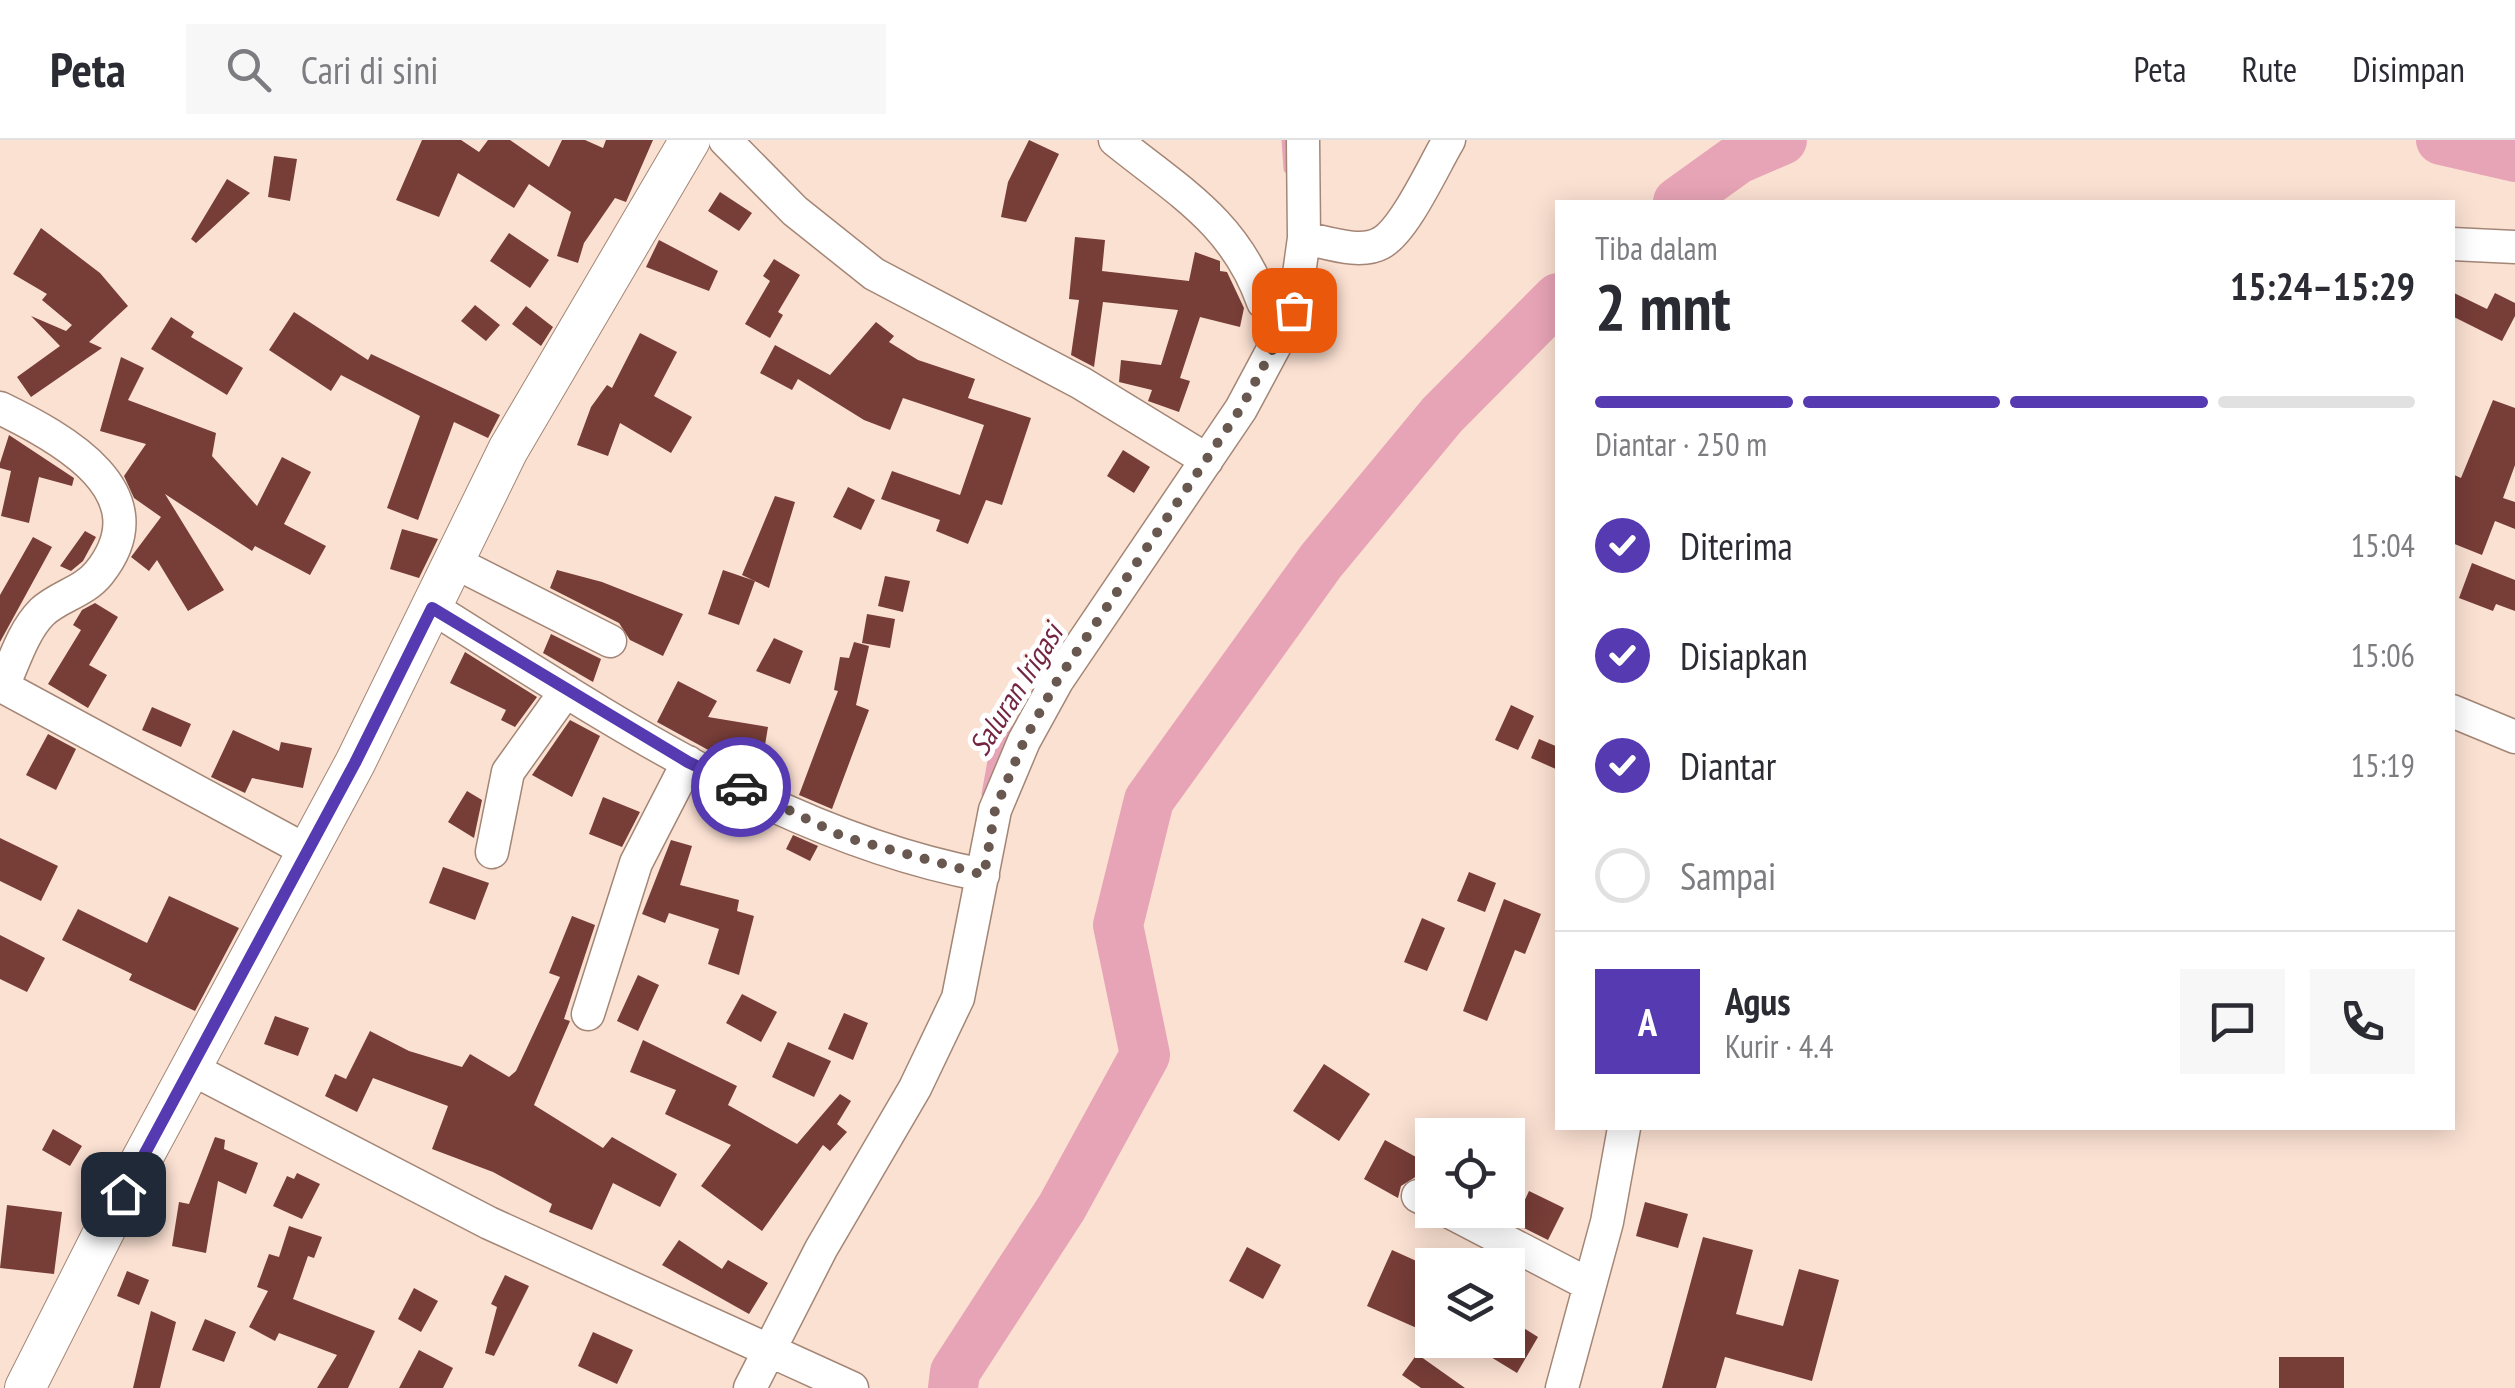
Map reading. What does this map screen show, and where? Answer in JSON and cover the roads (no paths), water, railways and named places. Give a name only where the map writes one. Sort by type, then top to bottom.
[{"type":"street","points":[[25,1388],[123,1194],[307,851],[537,397],[690,140]]},
{"type":"street","points":[[726,140],[796,211],[874,274],[1081,383],[1196,454]]},
{"type":"street","points":[[1115,140],[1201,208],[1238,246],[1281,307]]},
{"type":"street","points":[[750,1388],[767,1349],[958,998],[973,873],[1024,741],[1196,454],[1254,388],[1304,238],[1303,140]]},
{"type":"street","points":[[1304,238],[1358,247],[1382,243],[1395,230],[1449,140]]},
{"type":"street","points":[[2455,244],[2515,247]]},
{"type":"street","points":[[0,408],[57,439],[92,466],[107,483],[120,510],[118,535],[109,559],[92,580],[41,614],[2,686],[307,851]]},
{"type":"street","points":[[454,562],[610,641]]},
{"type":"street","points":[[432,608],[688,762],[844,837],[973,873]]},
{"type":"street","points":[[492,852],[498,810],[512,764],[566,691]]},
{"type":"street","points":[[2455,713],[2515,737]]},
{"type":"street","points":[[588,1014],[636,864],[688,762]]},
{"type":"street","points":[[192,1069],[489,1223],[849,1387]]},
{"type":"street","points":[[1562,1388],[1590,1285],[1624,1130]]},
{"type":"street","points":[[1480,1228],[1590,1285]]},
{"type":"waterway","name":"Saluran Irigasi","points":[[1286,140],[1288,169]]},
{"type":"waterway","points":[[1681,200],[1738,159],[1782,140]]},
{"type":"waterway","points":[[2441,140],[2515,157]]},
{"type":"waterway","points":[[953,1388],[955,1372],[1062,1207],[1145,1055],[1118,925],[1149,800],[1321,561],[1442,415],[1555,301]]},
{"type":"waterway","name":"Saluran Irigasi","points":[[986,794],[992,761],[1013,731]]}]
